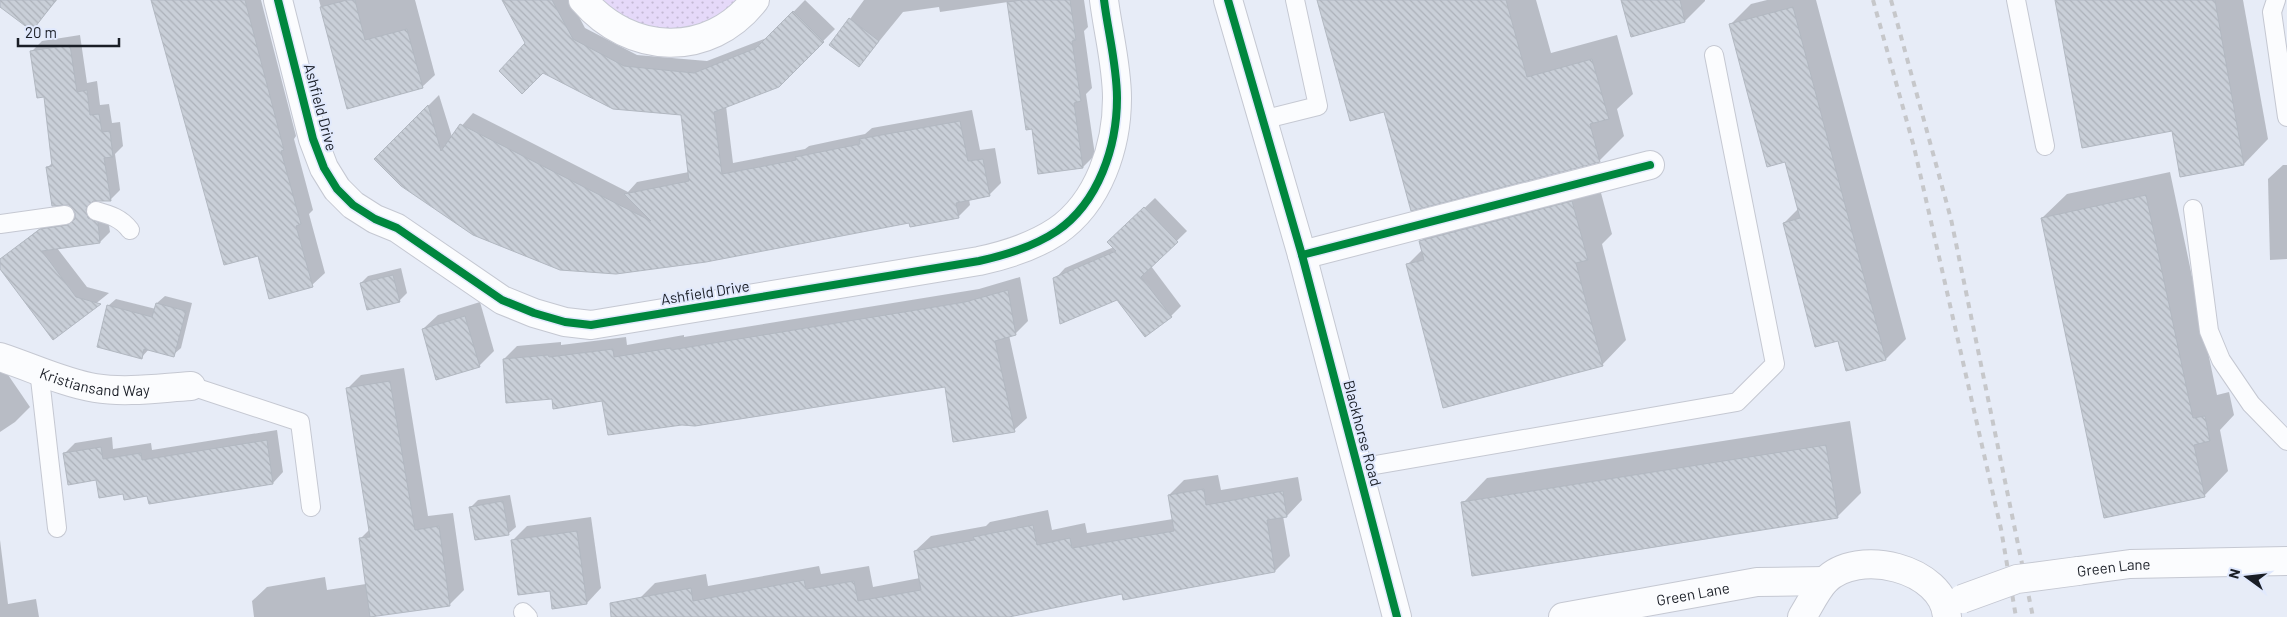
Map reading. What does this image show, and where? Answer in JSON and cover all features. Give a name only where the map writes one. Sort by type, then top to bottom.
[{"type":"street","name":"Ashfield Drive","points":[[278,0],[314,139],[324,168],[337,189],[353,205],[375,219],[397,228],[502,300],[534,313],[565,322],[591,325],[980,261],[1009,254],[1033,245],[1058,230],[1092,194],[1105,166],[1114,134],[1117,95],[1104,0]]},
{"type":"street","points":[[583,0],[594,12],[615,29],[639,38],[664,43],[693,41],[722,31],[748,10],[755,0]]},
{"type":"street","name":"Blackhorse Road","points":[[1228,0],[1302,255],[1398,617]]},
{"type":"street","points":[[1302,255],[1650,166]]},
{"type":"street","name":"Kristiansand Way","points":[[0,357],[40,370],[68,382],[115,391],[191,386]]},
{"type":"street","name":"Green Lane","points":[[1802,617],[1825,581],[1845,569],[1859,565],[1885,564],[1930,582],[1952,607],[2017,579],[2130,564],[2287,561]]},
{"type":"street","name":"Green Lane","points":[[1563,617],[1757,582],[1825,581]]},
{"type":"lane","points":[[1262,120],[1318,106],[1295,0]]},
{"type":"lane","points":[[2016,0],[2045,146]]},
{"type":"lane","points":[[2276,0],[2272,12],[2287,117]]},
{"type":"lane","points":[[1358,468],[1738,402],[1775,364],[1714,56]]},
{"type":"lane","points":[[2194,209],[2208,331],[2221,360],[2251,404],[2287,440]]},
{"type":"lane","points":[[96,211],[119,219],[130,230]]},
{"type":"lane","points":[[0,224],[65,215]]},
{"type":"lane","points":[[40,370],[57,528]]},
{"type":"lane","points":[[191,386],[300,422],[311,507]]},
{"type":"shaded area","points":[[597,0],[744,0],[739,6],[688,31],[639,27]]},
{"type":"building","points":[[0,0],[56,0],[32,31],[0,7]]},
{"type":"building","points":[[151,0],[245,0],[284,150],[281,151],[301,224],[296,226],[313,287],[269,299],[258,256],[224,265]]},
{"type":"building","points":[[347,0],[355,0],[365,40],[407,29],[423,88],[347,109],[320,7]]},
{"type":"building","points":[[502,0],[552,0],[573,39],[624,66],[694,73],[756,48],[793,11],[824,42],[779,87],[714,112],[722,174],[796,160],[795,157],[860,144],[859,139],[960,121],[968,161],[983,159],[990,196],[956,203],[959,218],[910,227],[909,223],[706,262],[616,274],[560,270],[473,235],[401,186],[374,159],[428,105],[441,151],[460,124],[651,221],[624,194],[689,181],[681,115],[613,109],[543,73],[522,94],[499,71],[525,43]]},
{"type":"building","points":[[1022,0],[1070,0],[1076,40],[1072,41],[1081,101],[1074,103],[1083,168],[1038,174],[1032,129],[1026,130],[1007,2]]},
{"type":"building","points":[[1317,0],[1506,0],[1527,77],[1592,59],[1609,119],[1590,124],[1600,162],[1411,211],[1384,112],[1350,121]]},
{"type":"building","points":[[1621,0],[1680,0],[1685,22],[1631,37]]},
{"type":"building","points":[[2055,0],[2215,0],[2244,165],[2180,177],[2172,131],[2082,148]]},
{"type":"building","points":[[1793,7],[1886,360],[1846,371],[1838,341],[1815,347],[1783,223],[1800,218],[1785,162],[1767,167],[1729,24]]},
{"type":"building","points":[[849,18],[879,41],[859,67],[829,45]]},
{"type":"building","points":[[70,45],[77,92],[87,90],[90,115],[99,114],[102,132],[110,131],[113,157],[104,158],[111,201],[93,201],[86,209],[88,218],[98,222],[100,243],[42,251],[76,297],[101,304],[53,340],[0,269],[0,259],[40,229],[67,225],[75,219],[75,213],[69,205],[52,206],[46,167],[52,166],[44,97],[37,98],[30,51]]},
{"type":"building","points":[[2146,195],[2193,418],[2205,416],[2210,441],[2194,445],[2205,497],[2104,518],[2041,218]]},
{"type":"building","points":[[1572,201],[1588,260],[1576,263],[1603,366],[1443,408],[1406,264],[1424,260],[1419,241]]},
{"type":"building","points":[[1144,207],[1178,242],[1141,277],[1172,317],[1145,337],[1117,300],[1060,324],[1053,278],[1116,251],[1107,242]]},
{"type":"building","points":[[393,275],[400,302],[367,310],[360,283]]},
{"type":"building","points":[[1008,290],[1016,335],[995,341],[1015,432],[953,442],[945,387],[695,426],[682,425],[608,435],[602,401],[553,409],[552,399],[506,403],[503,359],[548,355],[549,357],[613,349],[614,357],[671,348],[671,350],[965,302]]},
{"type":"building","points":[[156,303],[186,311],[174,357],[144,349],[142,359],[97,347],[107,305],[152,317]]},
{"type":"building","points":[[465,316],[480,367],[436,380],[422,329]]},
{"type":"building","points":[[390,381],[415,530],[439,526],[450,606],[370,617],[359,538],[370,537],[346,388]]},
{"type":"building","points":[[267,440],[273,484],[149,504],[147,496],[124,500],[123,494],[99,498],[96,480],[68,485],[63,453],[101,447],[103,459],[141,453],[142,460]]},
{"type":"building","points":[[1826,445],[1838,518],[1472,576],[1461,502]]},
{"type":"building","points":[[1204,489],[1206,505],[1283,491],[1287,517],[1267,520],[1275,572],[1123,600],[1122,594],[1009,617],[611,617],[610,603],[691,588],[693,601],[804,580],[806,589],[854,581],[858,601],[921,590],[914,551],[974,540],[973,537],[1033,525],[1037,545],[1070,538],[1072,548],[1174,531],[1168,495]]},
{"type":"building","points":[[503,501],[509,535],[475,540],[469,507]]},
{"type":"building","points":[[577,531],[587,604],[552,609],[550,591],[518,595],[511,540]]},
{"type":"railway","points":[[1873,0],[1914,147],[2001,529],[2016,617]]},
{"type":"railway","points":[[1891,0],[1951,219],[2033,617]]},
{"type":"cycle path","points":[[278,0],[313,139],[324,168],[337,189],[353,205],[375,219],[397,228],[502,300],[534,313],[565,322],[591,325],[979,261],[1020,250],[1039,242],[1057,231],[1072,219],[1094,189],[1103,172],[1114,135],[1117,86],[1104,0]]},
{"type":"cycle path","points":[[1228,0],[1302,255],[1397,617]]},
{"type":"cycle path","points":[[1302,255],[1650,165]]}]
